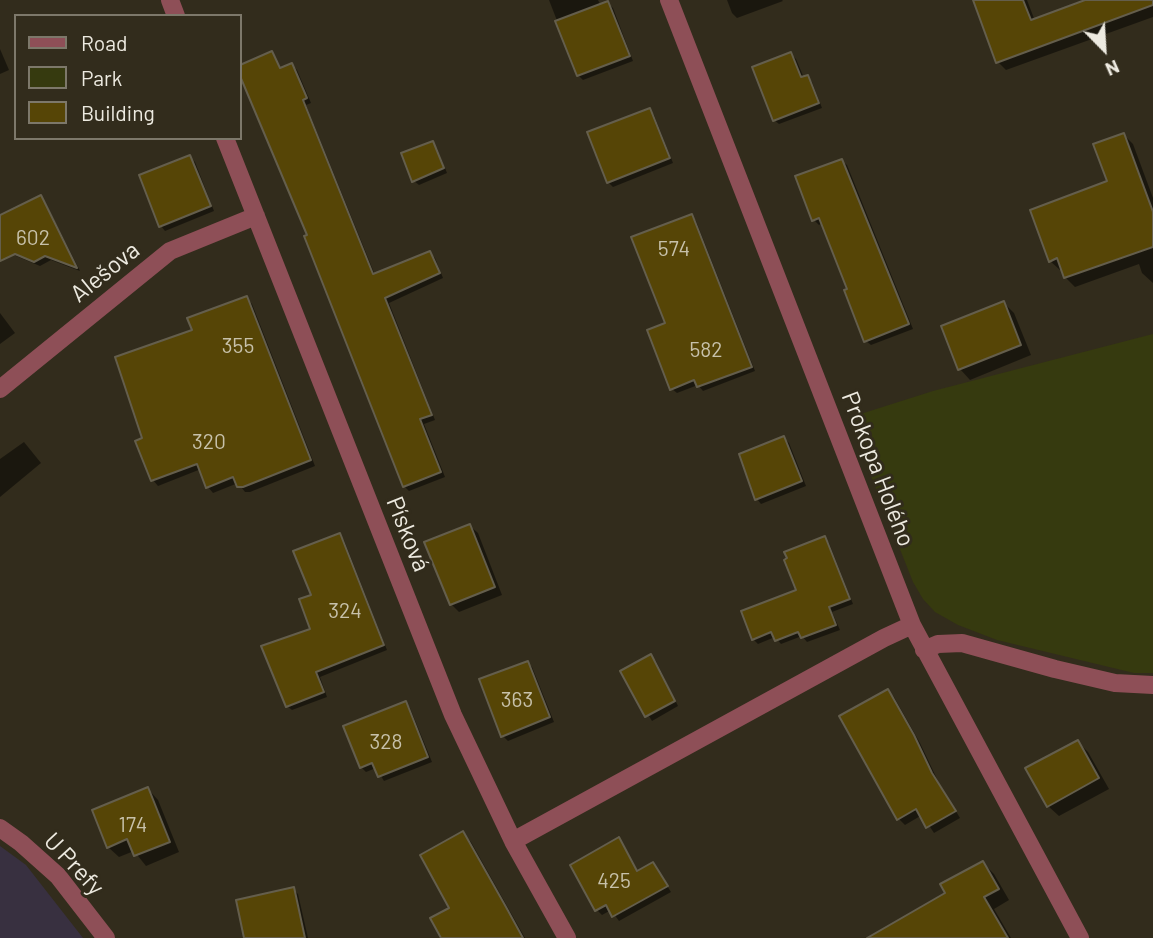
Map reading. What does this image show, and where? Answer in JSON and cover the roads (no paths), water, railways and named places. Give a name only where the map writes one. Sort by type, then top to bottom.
[{"type":"street","name":"Prokopa Holého","points":[[669,0],[912,625],[923,650],[1080,938]]},
{"type":"street","name":"Písková","points":[[226,140],[453,715],[513,841],[567,938]]},
{"type":"street","name":"Alešova","points":[[0,389],[162,257],[180,246],[256,216]]},
{"type":"street","points":[[513,841],[912,625]]},
{"type":"street","points":[[923,650],[938,643],[962,643],[1103,680],[1153,685]]},
{"type":"street","name":"U Prefy","points":[[0,828],[58,876],[106,938]]}]
